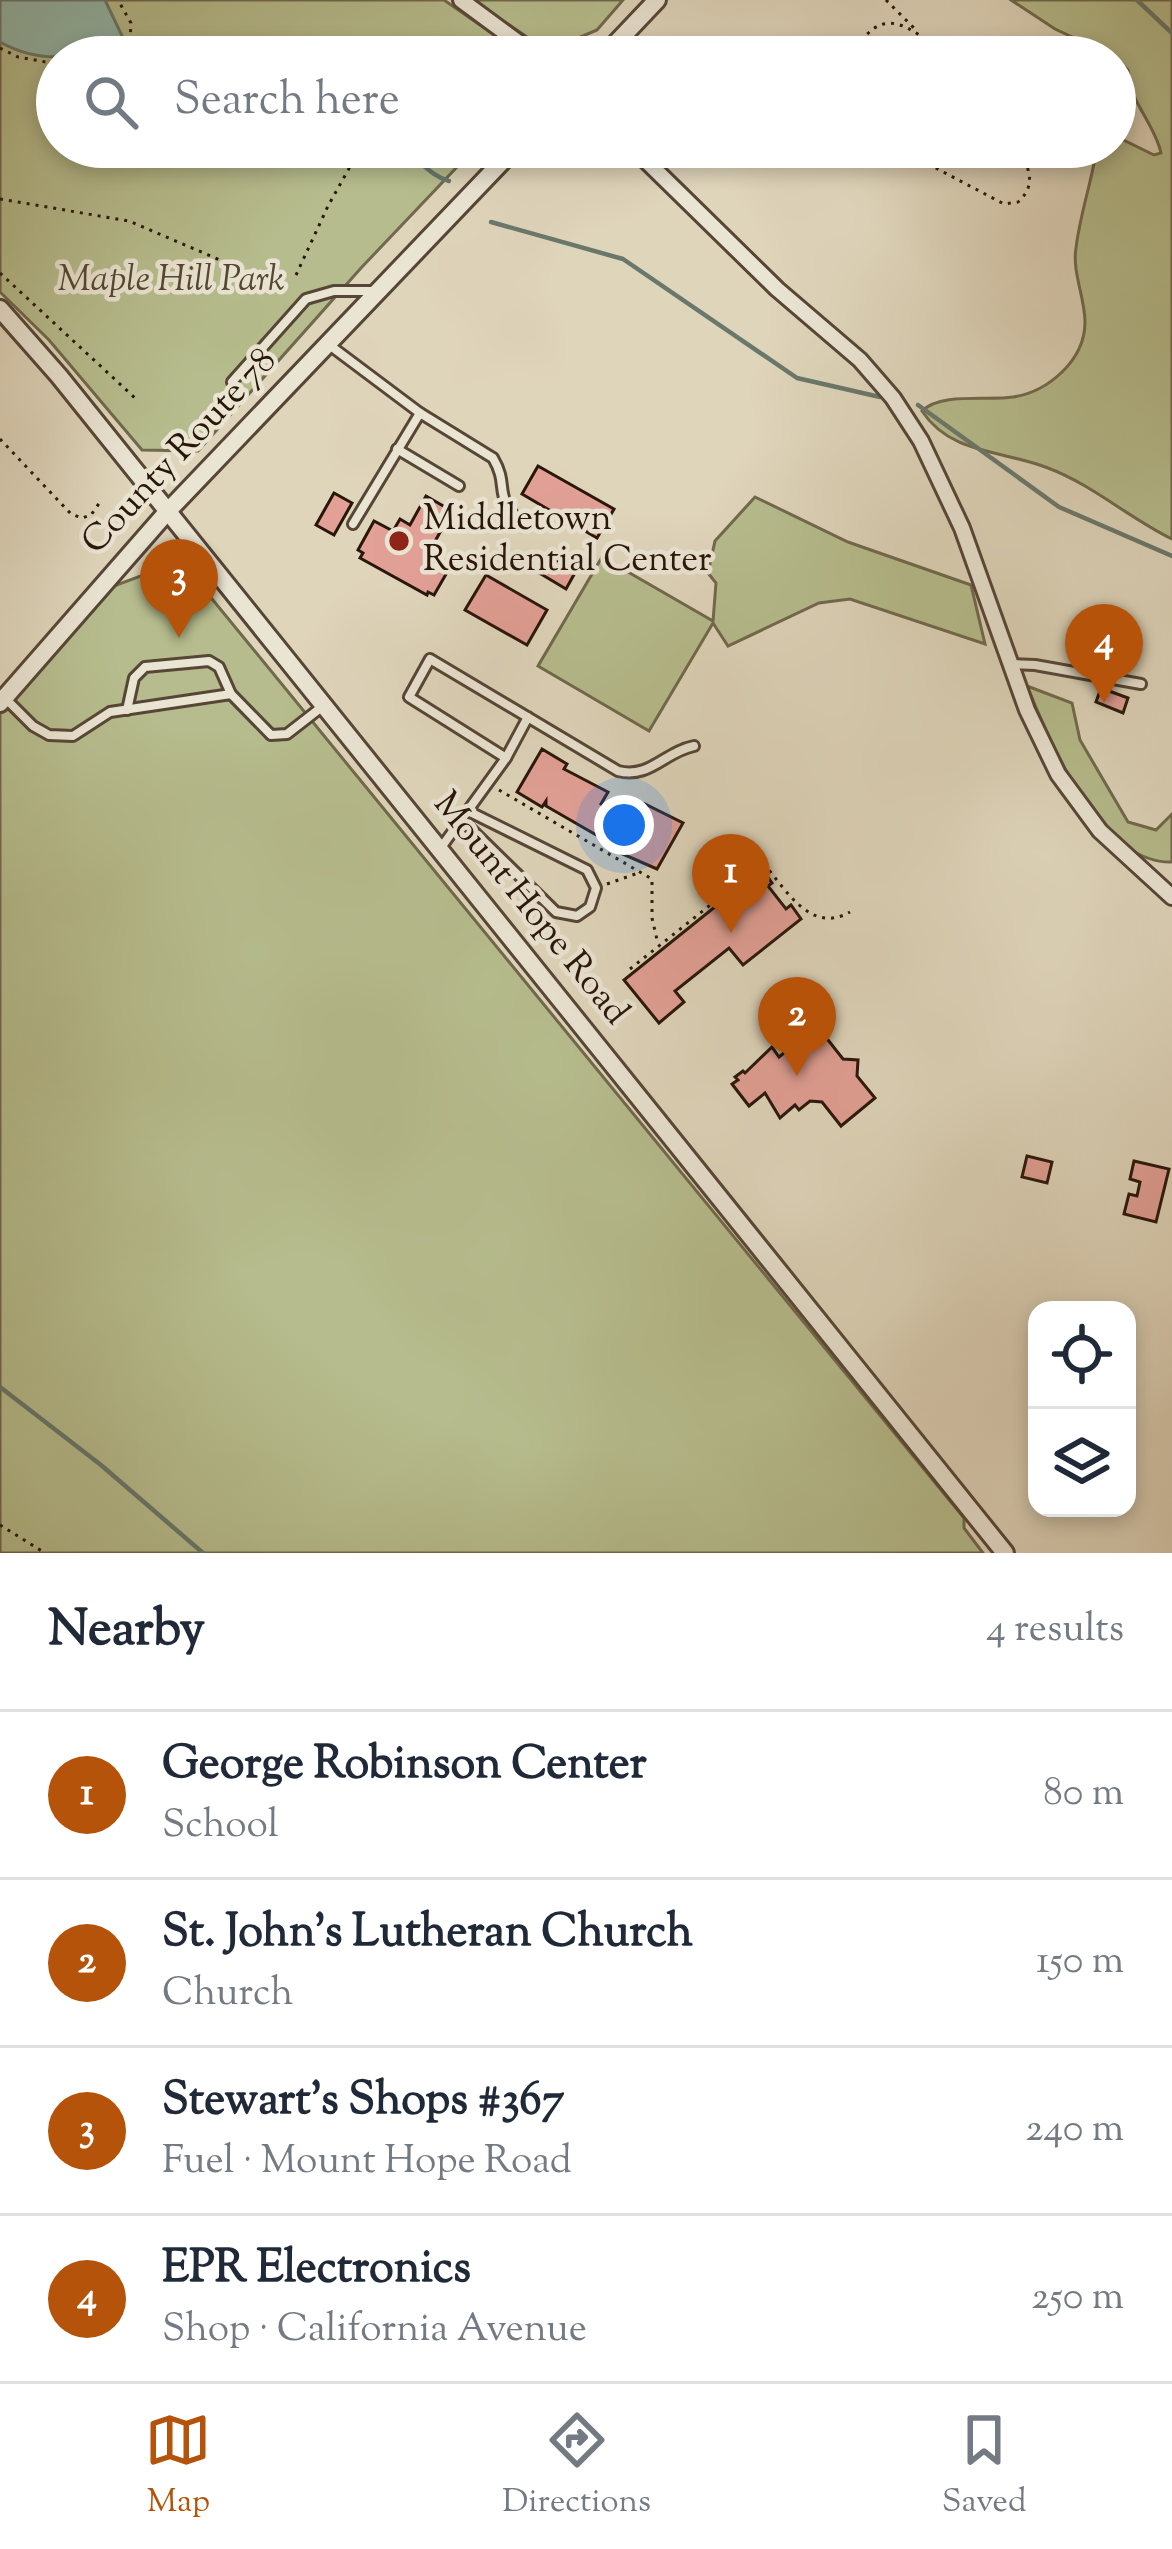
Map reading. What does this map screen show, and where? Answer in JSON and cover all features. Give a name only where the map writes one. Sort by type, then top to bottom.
[{"type":"street","points":[[461,0],[510,36]]},
{"type":"street","points":[[623,36],[658,0]]},
{"type":"street","name":"County Route 78","points":[[2,700],[167,512],[496,168]]},
{"type":"street","points":[[653,168],[777,289],[860,360],[893,398],[921,441],[962,527],[1046,753],[1072,797],[1100,831],[1168,888]]},
{"type":"street","name":"Mount Hope Road","points":[[0,309],[1005,1553]]},
{"type":"lane","points":[[232,382],[306,299],[334,291],[377,291]]},
{"type":"lane","points":[[326,343],[420,413],[493,458],[505,508],[524,527]]},
{"type":"lane","points":[[353,524],[420,413]]},
{"type":"lane","points":[[397,449],[459,487]]},
{"type":"lane","points":[[506,758],[409,698],[430,659],[618,770],[648,771],[676,751],[694,746]]},
{"type":"lane","points":[[127,710],[134,678],[145,667],[209,661],[219,667],[231,694],[271,735],[287,734],[324,705]]},
{"type":"lane","points":[[1011,664],[1035,664],[1141,684]]},
{"type":"lane","points":[[2,700],[50,735],[73,736],[110,712],[231,694]]},
{"type":"lane","points":[[440,849],[506,758],[528,717]]},
{"type":"lane","points":[[465,815],[587,870],[596,888],[587,911],[563,916],[465,815]]},
{"type":"path","points":[[118,0],[131,23],[130,36]]},
{"type":"path","points":[[886,0],[923,36]]},
{"type":"path","points":[[866,36],[884,23],[901,23],[919,32]]},
{"type":"path","points":[[0,48],[36,60]]},
{"type":"path","points":[[296,275],[349,168]]},
{"type":"path","points":[[933,168],[987,199],[1013,204],[1025,196],[1028,168]]},
{"type":"path","points":[[0,199],[129,221],[234,266]]},
{"type":"path","points":[[0,273],[135,398]]},
{"type":"path","points":[[0,439],[71,514],[91,515],[100,502]]},
{"type":"path","points":[[486,783],[652,879],[652,919],[659,946]]},
{"type":"path","points":[[707,860],[734,886]]},
{"type":"path","points":[[630,969],[763,863],[813,916],[832,920],[850,912]]},
{"type":"path","points":[[596,888],[640,872]]},
{"type":"path","points":[[0,1525],[45,1553]]},
{"type":"green space","name":"Maple Hill Park","points":[[0,0],[444,0],[496,36],[36,36],[36,168],[456,168],[198,451],[142,450],[49,340],[0,292]]},
{"type":"green space","points":[[472,0],[623,0],[597,30],[583,36],[526,36]]},
{"type":"green space","points":[[1011,0],[1172,0],[1172,539],[1064,475],[963,444],[922,411],[952,399],[1026,394],[1062,372],[1083,336],[1075,257],[1092,168],[1136,168],[1136,146],[1154,155],[1161,153],[1136,100],[1136,36],[1070,36]]},
{"type":"green space","points":[[755,497],[848,542],[971,585],[985,644],[850,599],[819,603],[728,646],[713,623],[649,731],[538,666],[602,557],[713,621],[716,583],[708,573],[715,541]]},
{"type":"green space","points":[[181,561],[964,1518],[964,1528],[983,1553],[0,1553],[0,710],[111,587]]},
{"type":"green space","points":[[1027,686],[1072,703],[1080,740],[1128,822],[1156,830],[1172,814],[1172,862],[1146,857],[1100,822],[1064,766]]},
{"type":"water","points":[[0,0],[105,0],[122,36],[36,36],[36,55],[0,42]]},
{"type":"building","points":[[538,466],[614,509],[597,538],[522,494]]},
{"type":"building","points":[[334,493],[352,503],[334,535],[316,525]]},
{"type":"building","name":"Middletown Residential Center","points":[[426,496],[452,511],[429,552],[449,569],[434,595],[360,558],[363,553],[358,550],[374,521],[393,531],[400,519],[410,525]]},
{"type":"building","points":[[546,554],[576,571],[566,589],[536,571]]},
{"type":"building","points":[[486,575],[547,610],[527,645],[465,610]]},
{"type":"building","points":[[1101,688],[1128,698],[1123,713],[1096,702]]},
{"type":"building","points":[[542,749],[567,764],[564,769],[608,792],[601,804],[634,824],[645,804],[683,823],[657,869],[618,852],[623,843],[617,847],[546,806],[546,801],[542,807],[517,792]]},
{"type":"building","points":[[762,869],[772,883],[768,886],[801,919],[743,965],[729,948],[675,991],[684,1002],[659,1023],[624,980]]},
{"type":"building","points":[[817,1026],[843,1059],[858,1060],[857,1076],[875,1098],[841,1126],[822,1102],[810,1101],[799,1110],[795,1105],[780,1118],[765,1093],[749,1106],[732,1084],[738,1080],[735,1077],[772,1047],[779,1057]]},
{"type":"building","points":[[1027,1156],[1052,1162],[1047,1183],[1022,1177]]},
{"type":"building","points":[[1134,1161],[1169,1169],[1156,1222],[1124,1214],[1129,1194],[1137,1196],[1140,1182],[1130,1179]]},
{"type":"waterway","points":[[1137,0],[1172,33]]},
{"type":"waterway","points":[[426,168],[449,181]]},
{"type":"waterway","points":[[491,222],[623,259],[797,378],[880,397]]},
{"type":"waterway","points":[[918,405],[1059,507],[1172,556]]},
{"type":"waterway","points":[[0,1387],[203,1553]]},
{"type":"place","name":"Middletown Residential Center","points":[[399,541]]},
{"type":"place","name":"Stewart's Shops #367","points":[[179,638]]},
{"type":"place","name":"EPR Electronics","points":[[1104,703]]},
{"type":"place","name":"George Robinson Center","points":[[731,933]]},
{"type":"place","name":"St. John's Lutheran Church","points":[[797,1076]]}]
